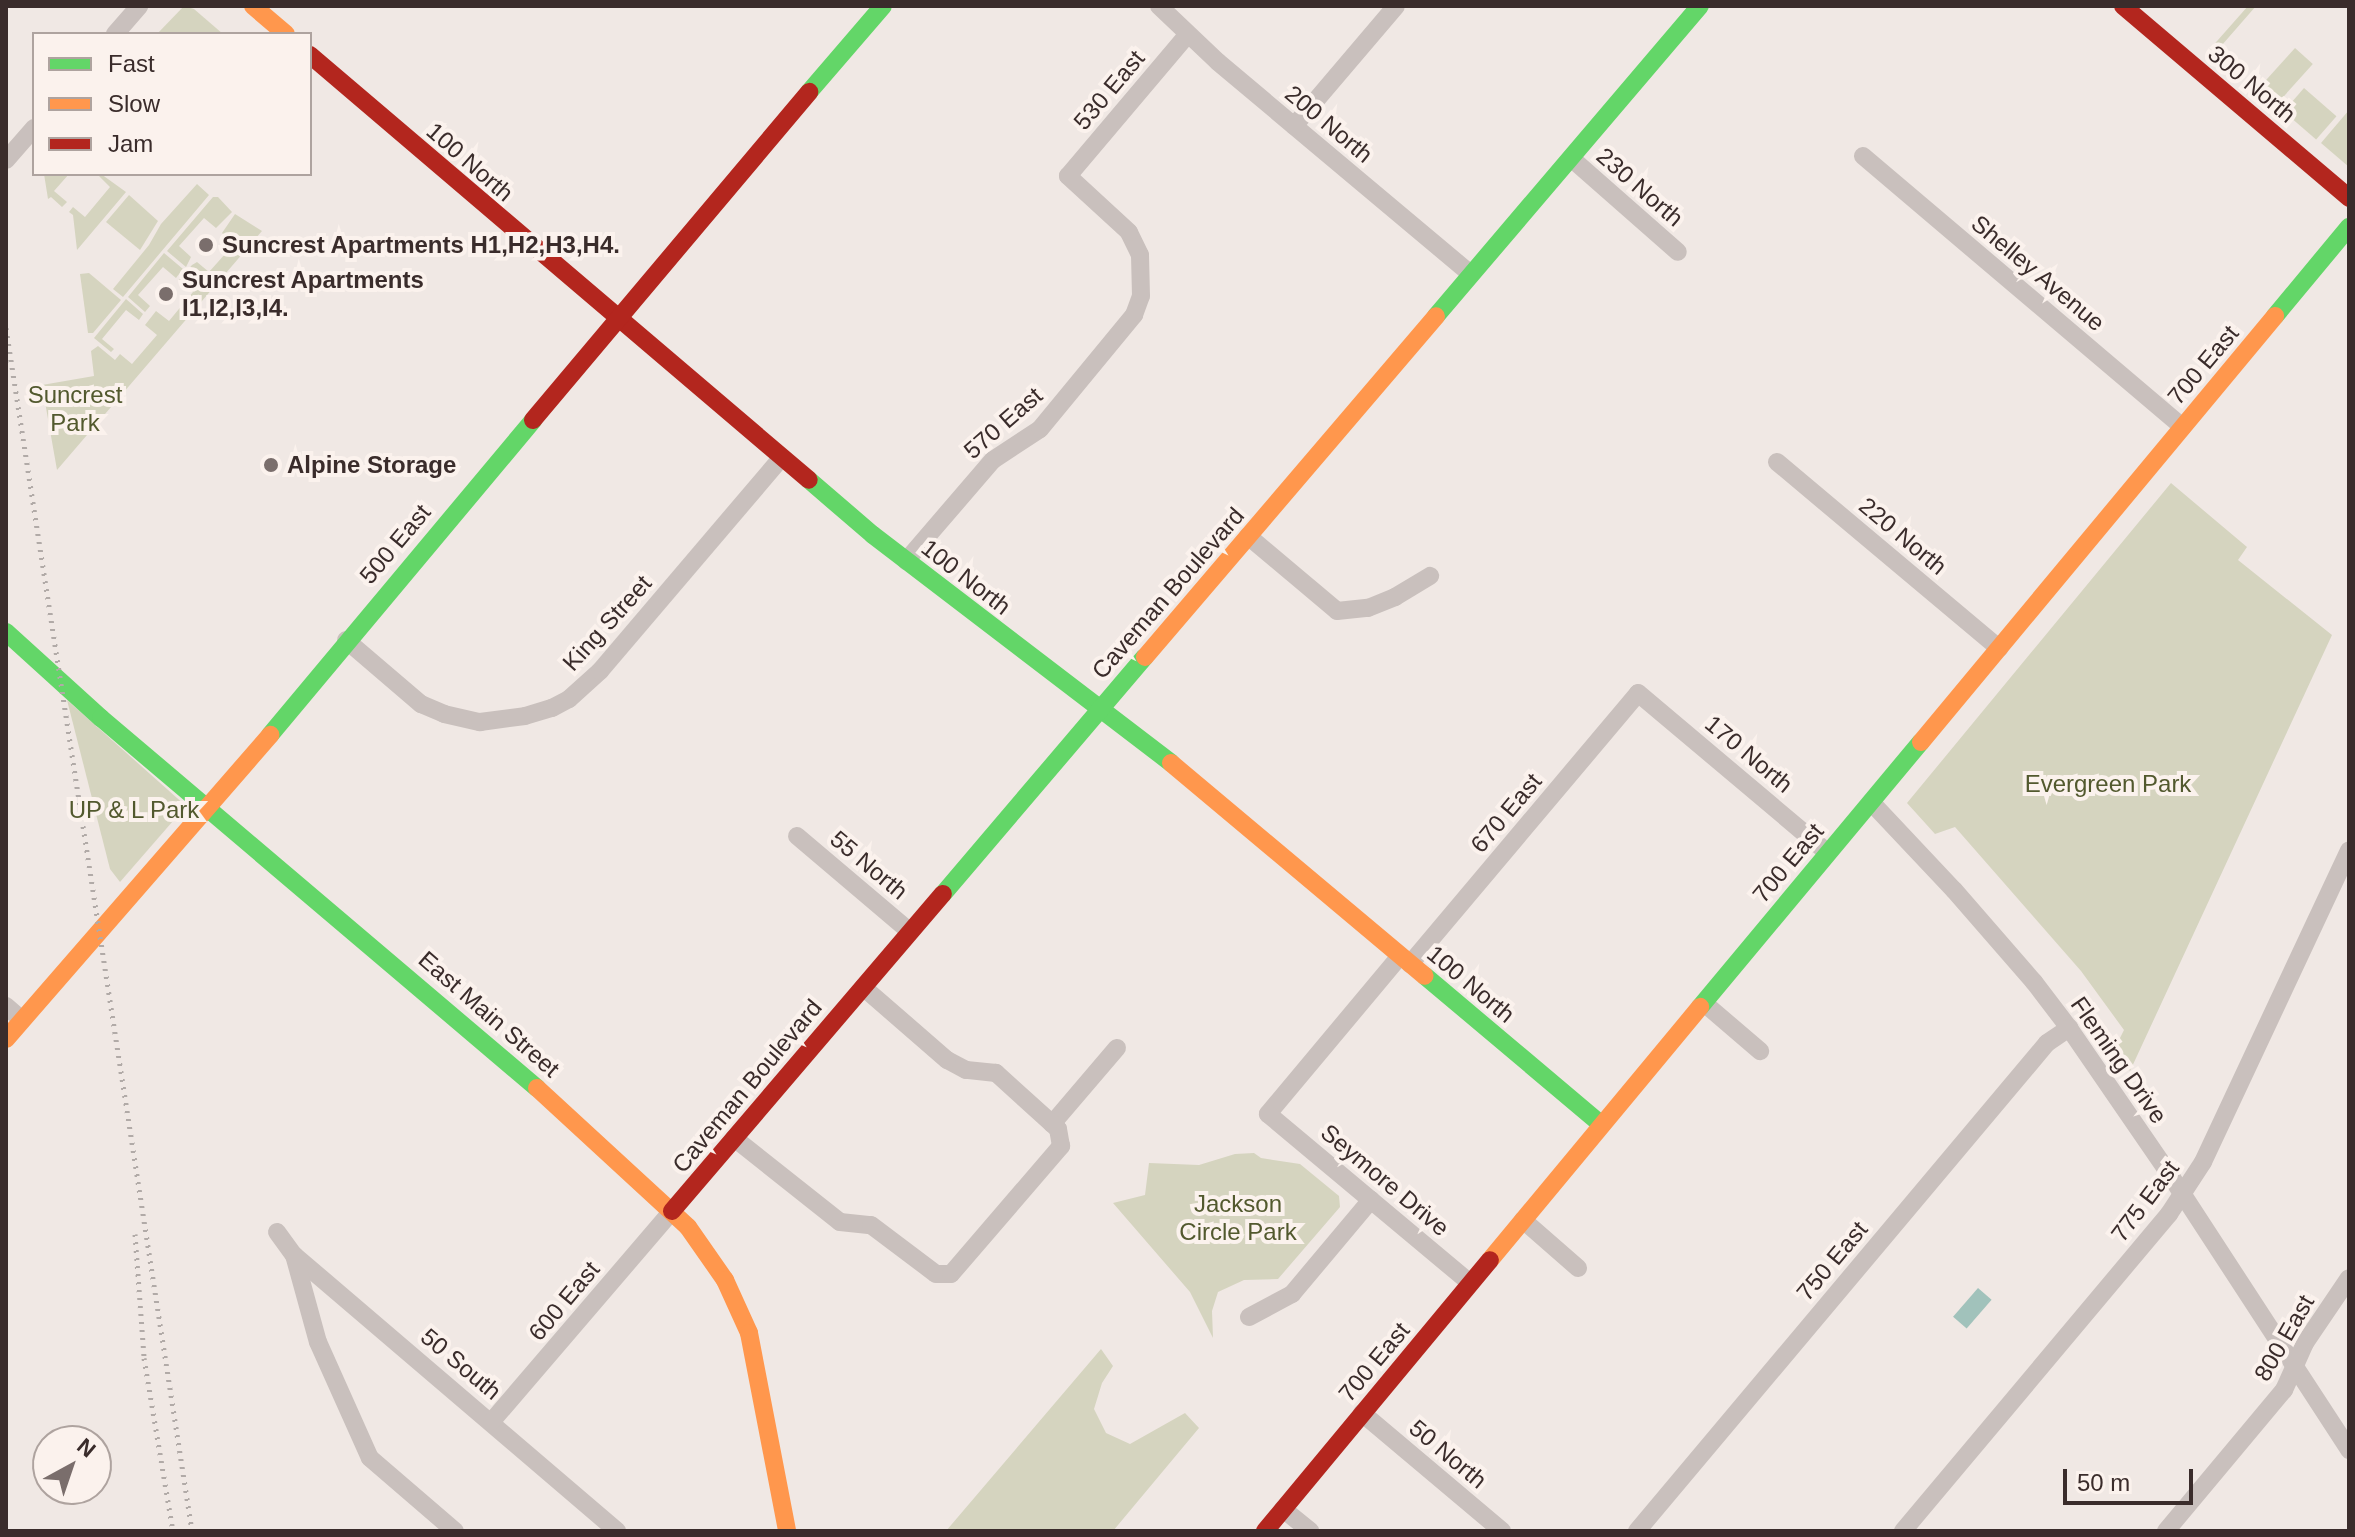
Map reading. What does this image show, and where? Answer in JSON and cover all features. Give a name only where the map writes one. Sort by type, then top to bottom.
[{"type":"street","points":[[117,32],[139,6]]},
{"type":"street","points":[[253,6],[284,32]]},
{"type":"street","name":"500 East","points":[[6,1039],[184,830],[209,808],[346,640],[883,6]]},
{"type":"street","name":"200 North","points":[[1159,6],[1187,35],[1471,274]]},
{"type":"street","points":[[1294,126],[1396,6]]},
{"type":"street","name":"Caveman Boulevard","points":[[672,1211],[1700,6]]},
{"type":"street","name":"300 North","points":[[2123,6],[2349,198]]},
{"type":"street","name":"530 East","points":[[1143,275],[1140,255],[1129,232],[1068,176],[1187,35]]},
{"type":"street","name":"100 North","points":[[312,57],[781,458],[906,561],[1100,709],[1127,726],[1602,1125]]},
{"type":"street","points":[[6,160],[32,130]]},
{"type":"street","name":"Shelley Avenue","points":[[1863,156],[2183,427]]},
{"type":"street","name":"230 North","points":[[1571,158],[1678,252]]},
{"type":"street","name":"700 East","points":[[1265,1531],[2349,227]]},
{"type":"street","name":"570 East","points":[[906,561],[993,460],[1040,429],[1086,375],[1134,315],[1143,275]]},
{"type":"street","name":"King Street","points":[[346,640],[421,704],[444,714],[480,722],[514,719],[552,708],[569,699],[600,671],[781,458]]},
{"type":"street","name":"220 North","points":[[1777,462],[1999,648]]},
{"type":"street","points":[[1248,536],[1337,611],[1368,608],[1395,597],[1430,576]]},
{"type":"street","name":"East Main Street","points":[[6,632],[490,1045],[672,1211],[725,1280],[749,1333],[787,1531]]},
{"type":"street","name":"170 North","points":[[1638,693],[1828,853]]},
{"type":"street","name":"670 East","points":[[1268,1114],[1638,693]]},
{"type":"street","name":"Fleming Drive","points":[[1871,802],[1965,901],[2069,1028],[2349,1450]]},
{"type":"street","name":"55 North","points":[[797,836],[910,932]]},
{"type":"street","name":"775 East","points":[[1903,1531],[2182,1195],[2203,1162],[2349,851]]},
{"type":"street","points":[[734,1138],[840,1222],[871,1225],[921,1267],[936,1274],[951,1274],[1061,1146],[1055,1126],[996,1073],[966,1070],[947,1060],[863,987]]},
{"type":"street","points":[[1704,1003],[1760,1051]]},
{"type":"street","points":[[6,1006],[22,1020]]},
{"type":"street","name":"750 East","points":[[1637,1531],[2047,1043],[2069,1028]]},
{"type":"street","points":[[1055,1126],[1117,1048]]},
{"type":"street","name":"Seymore Drive","points":[[1268,1114],[1470,1283]]},
{"type":"street","points":[[1249,1317],[1292,1294],[1371,1200]]},
{"type":"street","name":"600 East","points":[[492,1421],[672,1211]]},
{"type":"street","points":[[1523,1220],[1578,1268]]},
{"type":"street","name":"50 South","points":[[277,1232],[294,1255],[492,1421],[617,1531]]},
{"type":"street","points":[[294,1255],[318,1342],[370,1458],[455,1531]]},
{"type":"street","name":"800 East","points":[[2166,1531],[2284,1390],[2305,1343],[2349,1278]]},
{"type":"street","name":"50 North","points":[[1362,1413],[1502,1531]]},
{"type":"street","points":[[1283,1509],[1310,1531]]},
{"type":"green space","points":[[184,6],[194,9],[221,32],[159,32]]},
{"type":"green space","points":[[2248,6],[2256,6],[2222,45],[2227,53],[2225,61],[2210,49]]},
{"type":"green space","points":[[2295,48],[2313,64],[2276,105],[2258,89]]},
{"type":"green space","points":[[2304,88],[2336,116],[2316,140],[2284,111]]},
{"type":"green space","points":[[2349,110],[2349,167],[2321,143]]},
{"type":"green space","points":[[44,176],[67,176],[54,191],[67,202],[62,207],[51,197],[48,199]]},
{"type":"green space","points":[[99,176],[104,176],[126,192],[77,250],[73,215],[69,212],[73,207],[85,217],[110,187]]},
{"type":"green space","points":[[197,184],[209,195],[123,297],[113,289],[149,245],[161,224]]},
{"type":"green space","points":[[129,195],[158,221],[140,250],[106,222]]},
{"type":"green space","points":[[213,197],[218,197],[232,212],[216,228],[204,218],[179,246],[191,257],[186,267],[167,251]]},
{"type":"green space","name":"Suncrest Park","points":[[235,214],[262,231],[57,470],[42,385],[94,376],[91,351],[98,346],[115,360],[120,354],[132,364],[157,335],[145,325],[156,311],[169,321],[193,292],[179,280],[197,262],[209,272],[234,244],[222,233]]},
{"type":"green space","points":[[164,253],[183,269],[176,278],[163,267],[138,295],[150,306],[145,312],[128,297]]},
{"type":"green space","points":[[89,273],[121,300],[93,333],[88,333],[80,274]]},
{"type":"green space","points":[[126,299],[143,314],[139,320],[126,310],[102,339],[114,349],[111,352],[94,338]]},
{"type":"green space","name":"Evergreen Park","points":[[2171,483],[2247,547],[2238,560],[2332,635],[2130,1071],[2115,1048],[2124,1030],[2081,971],[1955,827],[1935,834],[1907,803]]},
{"type":"green space","name":"UP & L Park","points":[[67,700],[186,806],[120,882],[110,869]]},
{"type":"green space","name":"Jackson Circle Park","points":[[1254,1153],[1261,1158],[1300,1164],[1339,1196],[1340,1207],[1278,1279],[1244,1280],[1218,1292],[1212,1311],[1213,1338],[1190,1292],[1113,1203],[1145,1195],[1149,1163],[1199,1165],[1235,1154]]},
{"type":"green space","points":[[1101,1349],[1113,1366],[1102,1383],[1094,1409],[1106,1433],[1130,1444],[1185,1413],[1199,1428],[1113,1531],[946,1531]]},
{"type":"water","points":[[1978,1288],[1992,1300],[1967,1328],[1953,1317]]},
{"type":"railway","points":[[6,328],[192,1531]]},
{"type":"railway","points":[[135,1234],[144,1358],[173,1531]]},
{"type":"traffic: fast","points":[[809,92],[883,6]]},
{"type":"traffic: fast","points":[[1436,316],[1700,6]]},
{"type":"traffic: fast","points":[[2275,316],[2349,227]]},
{"type":"traffic: fast","points":[[270,735],[533,420]]},
{"type":"traffic: fast","points":[[809,480],[873,535],[1171,763]]},
{"type":"traffic: fast","points":[[6,632],[101,718],[537,1088]]},
{"type":"traffic: fast","points":[[943,894],[1145,657]]},
{"type":"traffic: fast","points":[[1700,1007],[1921,742]]},
{"type":"traffic: fast","points":[[1425,976],[1602,1125]]},
{"type":"traffic: slow","points":[[253,6],[284,32]]},
{"type":"traffic: slow","points":[[1145,657],[1436,316]]},
{"type":"traffic: slow","points":[[1921,742],[2275,316]]},
{"type":"traffic: slow","points":[[6,1039],[270,735]]},
{"type":"traffic: slow","points":[[1171,763],[1425,976]]},
{"type":"traffic: slow","points":[[1490,1260],[1700,1007]]},
{"type":"traffic: slow","points":[[537,1088],[688,1227],[725,1280],[749,1333],[787,1531]]},
{"type":"traffic: jam","points":[[2123,6],[2349,198]]},
{"type":"traffic: jam","points":[[312,57],[809,480]]},
{"type":"traffic: jam","points":[[533,420],[809,92]]},
{"type":"traffic: jam","points":[[672,1211],[943,894]]},
{"type":"traffic: jam","points":[[1265,1531],[1490,1260]]},
{"type":"place","name":"Suncrest Apartments H1,H2,H3,H4.","points":[[206,245]]},
{"type":"place","name":"Suncrest Apartments I1,I2,I3,I4.","points":[[166,294]]},
{"type":"place","name":"Alpine Storage","points":[[271,465]]}]
